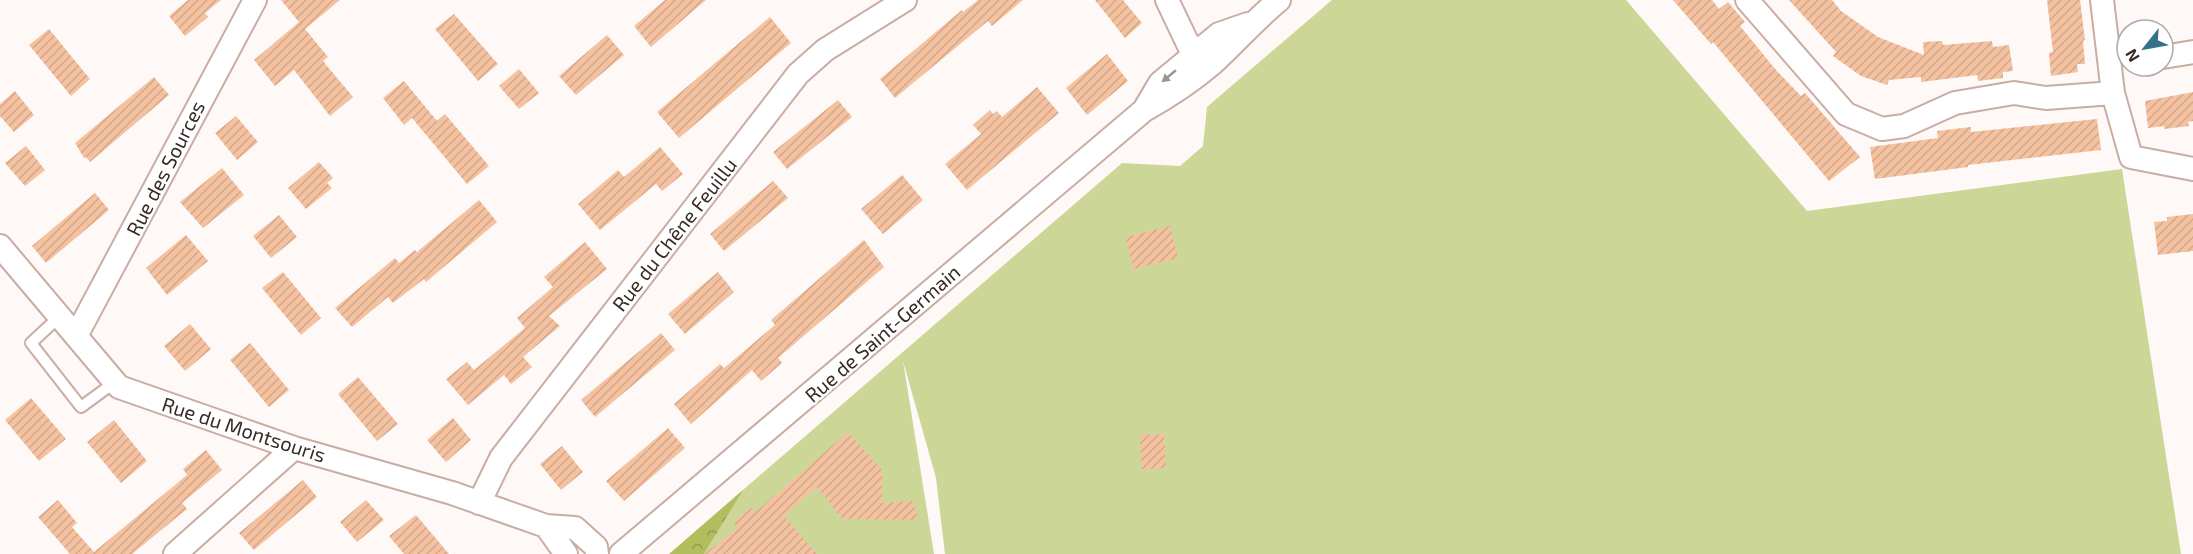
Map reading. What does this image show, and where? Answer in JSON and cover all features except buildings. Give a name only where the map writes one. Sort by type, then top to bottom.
[{"type":"street","name":"Rue des Sources","points":[[76,336],[255,0]]},
{"type":"street","name":"Rue du Chêne Feuillu","points":[[478,503],[501,458],[798,74],[825,50],[905,0]]},
{"type":"street","points":[[1167,0],[1189,46],[1207,56]]},
{"type":"street","name":"Rue de Saint-Germain","points":[[621,554],[1143,111],[1170,96],[1207,56],[1219,34],[1252,22],[1279,0]]},
{"type":"street","points":[[1747,0],[1846,114],[1882,129],[1904,126],[1954,103],[2014,93],[2046,98],[2113,93]]},
{"type":"street","points":[[2102,0],[2115,51]]},
{"type":"street","points":[[2175,55],[2193,52]]},
{"type":"street","points":[[2116,78],[2113,93],[2131,157],[2193,169]]},
{"type":"street","name":"Rue du Montsouris","points":[[0,246],[119,387],[294,448],[452,493],[546,526],[575,528],[597,548],[597,554]]},
{"type":"street","points":[[175,554],[294,448]]},
{"type":"street","points":[[546,526],[566,554]]},
{"type":"lane","points":[[59,317],[31,343],[81,407],[115,382]]},
{"type":"green space","points":[[1332,0],[1626,0],[1807,211],[2122,169],[2181,554],[945,554],[936,478],[903,361],[934,554],[704,554],[744,489],[1122,163],[1180,166],[1203,146],[1207,107]]},
{"type":"green space","points":[[744,489],[704,554],[669,554]]}]
